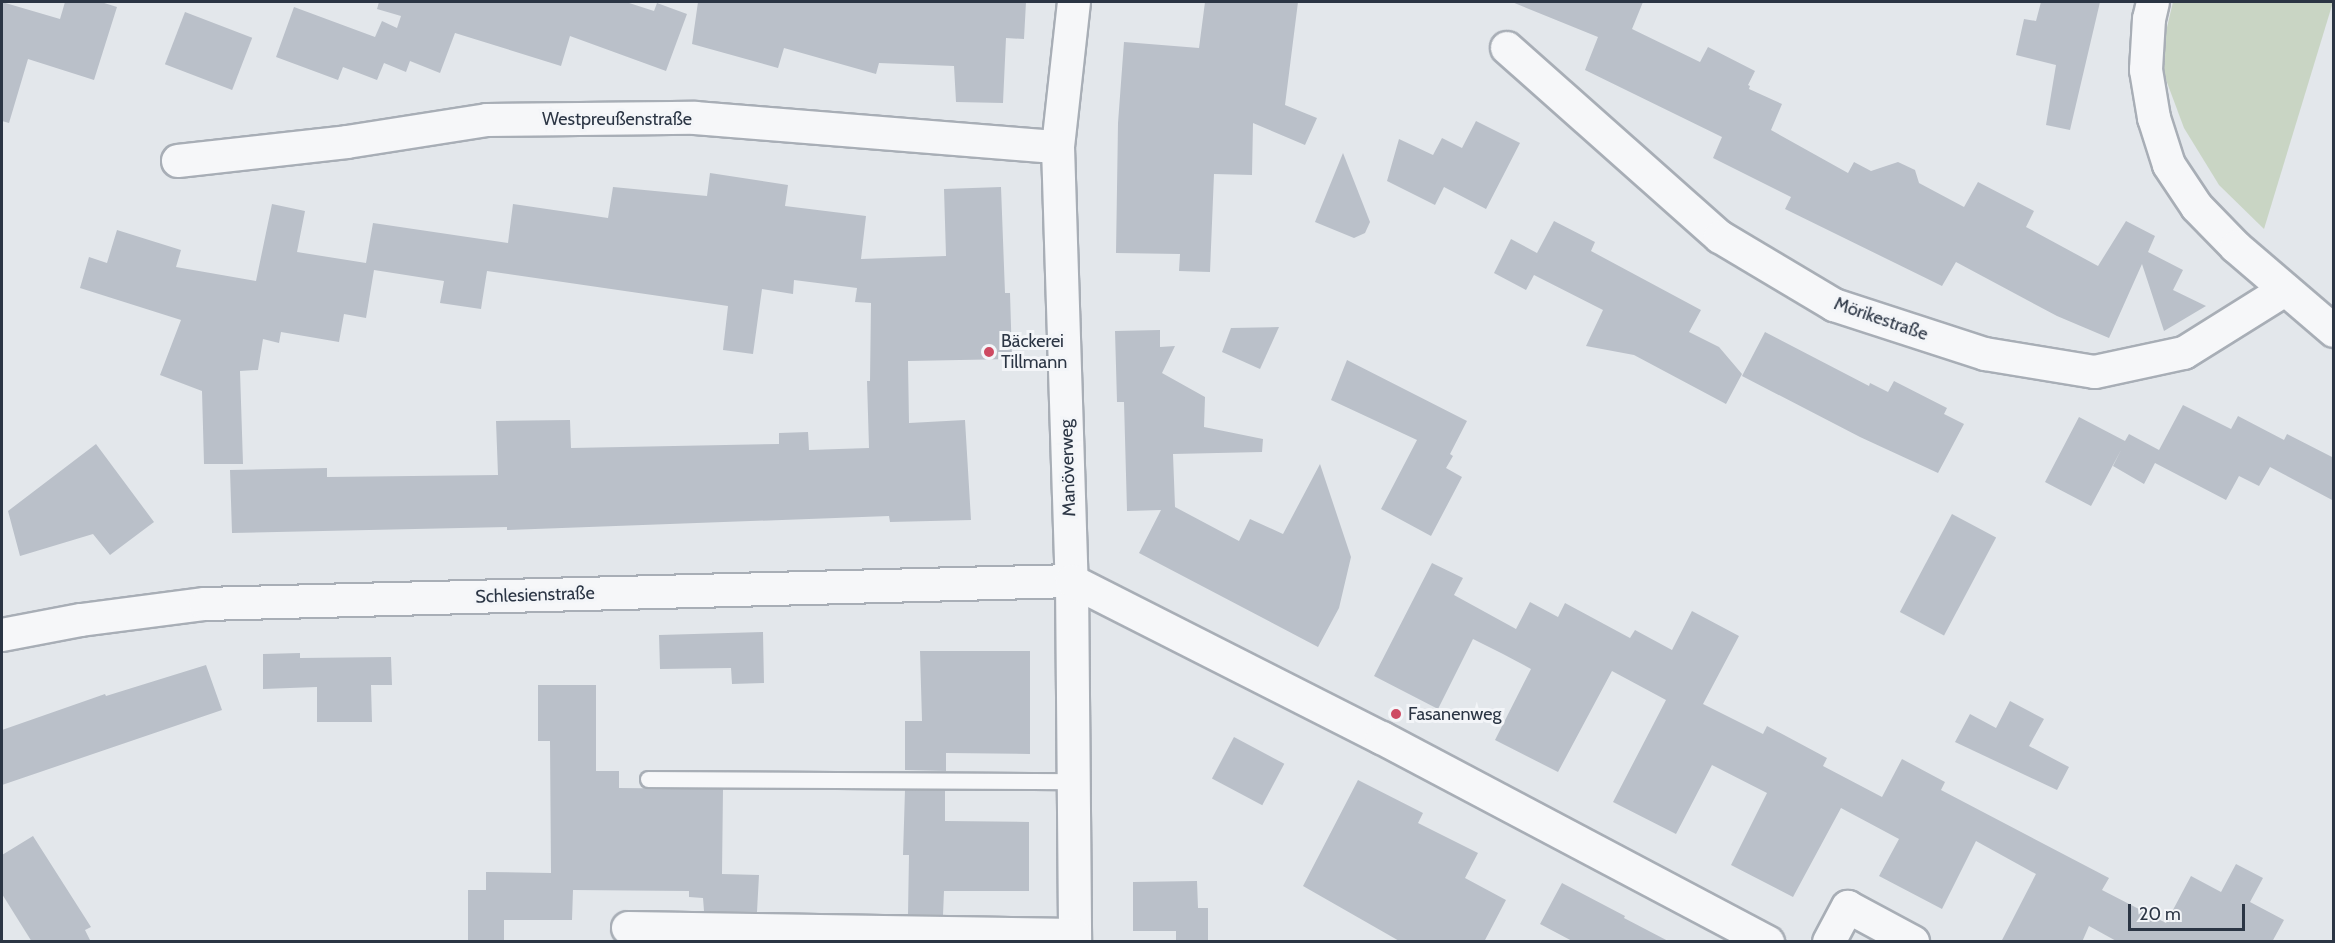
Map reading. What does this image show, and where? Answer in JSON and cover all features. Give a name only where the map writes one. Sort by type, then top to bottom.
[{"type":"street","name":"Manöverweg","points":[[628,928],[1075,938],[1072,580],[1058,147],[1074,2]]},
{"type":"street","points":[[2153,2],[2149,19],[2146,70],[2154,118],[2169,165],[2197,207],[2236,247],[2334,331]]},
{"type":"street","name":"Mörikestraße","points":[[1507,48],[1720,237],[1834,305],[1985,354],[2095,372],[2184,353],[2284,290]]},
{"type":"street","name":"Westpreußenstraße","points":[[178,161],[347,142],[487,120],[695,118],[1058,147]]},
{"type":"street","points":[[1072,580],[1382,738],[1768,942]]},
{"type":"street","name":"Schlesienstraße","points":[[2,635],[81,620],[206,604],[1072,580]]},
{"type":"street","points":[[1829,942],[1848,907],[1913,942]]},
{"type":"lane","points":[[648,779],[1073,781]]},
{"type":"green space","points":[[2173,2],[2333,2],[2264,229],[2219,185],[2184,128],[2159,61]]},
{"type":"building","points":[[2,2],[60,19],[65,2],[101,2],[117,7],[94,80],[28,59],[9,123],[2,121]]},
{"type":"building","points":[[379,2],[626,2],[654,11],[657,3],[687,14],[666,71],[570,36],[561,66],[455,33],[440,73],[410,61],[406,72],[384,63],[377,80],[343,67],[338,80],[276,57],[294,7],[375,37],[382,21],[397,28],[401,16],[377,9]]},
{"type":"building","points":[[698,2],[1026,2],[1024,39],[1006,38],[1003,103],[956,102],[954,66],[879,63],[876,74],[784,48],[778,68],[692,44]]},
{"type":"building","points":[[1205,2],[1298,2],[1285,105],[1317,118],[1305,145],[1253,123],[1252,175],[1214,174],[1210,272],[1179,271],[1180,254],[1116,253],[1118,123],[1124,42],[1199,48]]},
{"type":"building","points":[[1512,2],[1643,2],[1632,29],[1700,62],[1708,47],[1755,71],[1748,85],[1749,89],[1782,104],[1771,130],[1848,173],[1854,162],[1871,171],[1898,162],[1915,170],[1919,183],[1964,207],[1978,182],[2034,211],[2026,227],[2098,266],[2126,221],[2155,236],[2148,252],[2183,270],[2173,290],[2206,306],[2164,331],[2142,264],[2109,338],[2057,316],[1956,262],[1942,286],[1785,209],[1791,197],[1713,158],[1722,137],[1585,70],[1598,37]]},
{"type":"building","points":[[2041,2],[2100,2],[2070,130],[2046,125],[2056,65],[2016,55],[2024,19],[2036,21]]},
{"type":"building","points":[[185,12],[252,38],[232,90],[165,64]]},
{"type":"building","points":[[1476,121],[1520,143],[1486,209],[1444,187],[1435,205],[1387,181],[1399,139],[1433,155],[1442,138],[1462,148]]},
{"type":"building","points":[[1343,153],[1370,222],[1365,233],[1354,238],[1315,222]]},
{"type":"building","points":[[710,173],[788,185],[785,206],[866,216],[861,259],[946,256],[944,189],[1001,187],[1005,293],[1010,293],[1012,359],[908,361],[909,423],[965,420],[971,520],[890,522],[889,516],[507,530],[507,527],[232,533],[230,470],[327,468],[327,477],[498,475],[496,421],[570,420],[571,448],[779,444],[779,433],[808,432],[809,450],[869,448],[867,381],[870,381],[871,303],[855,302],[857,288],[794,280],[793,294],[762,289],[753,354],[723,350],[728,306],[487,271],[481,309],[440,303],[444,281],[374,270],[366,318],[344,314],[339,342],[281,332],[279,343],[263,339],[258,370],[240,371],[243,464],[204,464],[202,391],[160,375],[181,320],[80,288],[89,257],[107,263],[117,230],[181,250],[176,267],[256,281],[272,204],[305,211],[297,252],[366,263],[373,223],[508,243],[513,204],[608,218],[613,187],[707,196]]},
{"type":"building","points":[[1554,221],[1595,242],[1591,251],[1701,310],[1689,332],[1719,347],[1742,374],[1726,404],[1634,355],[1586,346],[1603,310],[1534,275],[1526,290],[1494,273],[1511,239],[1537,253]]},
{"type":"building","points":[[1279,327],[1260,369],[1222,352],[1231,328]]},
{"type":"building","points":[[1160,330],[1160,347],[1175,346],[1162,373],[1205,397],[1204,427],[1263,439],[1262,452],[1173,454],[1175,507],[1239,541],[1250,519],[1283,534],[1320,464],[1351,557],[1339,608],[1318,647],[1139,553],[1161,510],[1127,511],[1124,402],[1117,402],[1115,331]]},
{"type":"building","points":[[1765,332],[1869,386],[1870,383],[1888,392],[1894,381],[1947,408],[1944,414],[1964,424],[1938,473],[1860,437],[1742,376]]},
{"type":"building","points":[[1347,360],[1467,421],[1450,454],[1453,456],[1446,468],[1462,477],[1431,536],[1381,509],[1417,440],[1331,400]]},
{"type":"building","points":[[2183,405],[2231,429],[2238,416],[2284,440],[2287,434],[2334,458],[2334,501],[2270,467],[2259,486],[2239,476],[2226,500],[2155,463],[2144,484],[2113,466],[2121,450],[2091,506],[2045,482],[2079,417],[2125,441],[2129,434],[2159,450]]},
{"type":"building","points":[[96,444],[154,522],[110,555],[93,534],[20,556],[8,511]]},
{"type":"building","points":[[1952,514],[1996,537],[1944,635],[1900,612]]},
{"type":"building","points":[[1432,563],[1463,578],[1454,595],[1516,629],[1530,602],[1558,617],[1565,603],[1630,638],[1635,630],[1672,650],[1692,611],[1739,636],[1703,704],[1763,734],[1767,726],[1827,758],[1823,766],[1882,797],[1902,759],[1945,782],[1941,790],[2109,878],[2102,890],[2166,923],[2191,876],[2221,892],[2236,864],[2263,878],[2250,902],[2284,920],[2272,942],[2118,942],[2089,926],[2082,942],[2001,942],[2036,874],[1976,841],[1942,909],[1879,876],[1899,839],[1841,808],[1793,897],[1731,865],[1767,793],[1712,765],[1676,834],[1613,802],[1666,700],[1612,671],[1558,772],[1495,740],[1531,669],[1503,654],[1473,639],[1438,709],[1374,676]]},
{"type":"building","points":[[763,632],[764,683],[732,684],[731,668],[660,669],[659,635]]},
{"type":"building","points":[[920,651],[1030,651],[1030,754],[946,753],[946,771],[905,770],[905,721],[922,721]]},
{"type":"building","points":[[300,653],[300,658],[391,657],[392,685],[371,685],[372,722],[317,722],[317,687],[263,689],[263,654]]},
{"type":"building","points":[[206,665],[222,710],[2,785],[2,730],[105,694],[106,696]]},
{"type":"building","points":[[538,685],[596,685],[596,771],[619,771],[619,788],[723,789],[722,874],[759,875],[757,912],[704,911],[703,898],[689,897],[689,891],[573,890],[572,920],[504,920],[504,942],[468,942],[468,890],[486,890],[486,872],[551,873],[550,741],[538,741]]},
{"type":"building","points":[[2010,701],[2044,719],[2029,746],[2069,767],[2057,790],[1955,742],[1970,714],[1996,728]]},
{"type":"building","points":[[1234,737],[1284,764],[1262,805],[1212,778]]},
{"type":"building","points":[[1358,780],[1423,813],[1418,823],[1478,853],[1465,878],[1506,900],[1484,942],[1401,942],[1303,886]]},
{"type":"building","points":[[905,790],[945,790],[945,821],[1029,822],[1029,891],[944,891],[943,915],[908,914],[909,855],[903,855]]},
{"type":"building","points":[[33,836],[91,927],[85,930],[91,942],[32,942],[2,894],[2,855]]},
{"type":"building","points":[[1197,881],[1198,908],[1208,908],[1208,942],[1176,942],[1176,931],[1133,931],[1133,882]]},
{"type":"building","points":[[1562,883],[1670,942],[1574,942],[1540,924]]},
{"type":"place","name":"Bäckerei Tillmann","points":[[989,352]]},
{"type":"place","name":"Fasanenweg","points":[[1396,714]]}]
